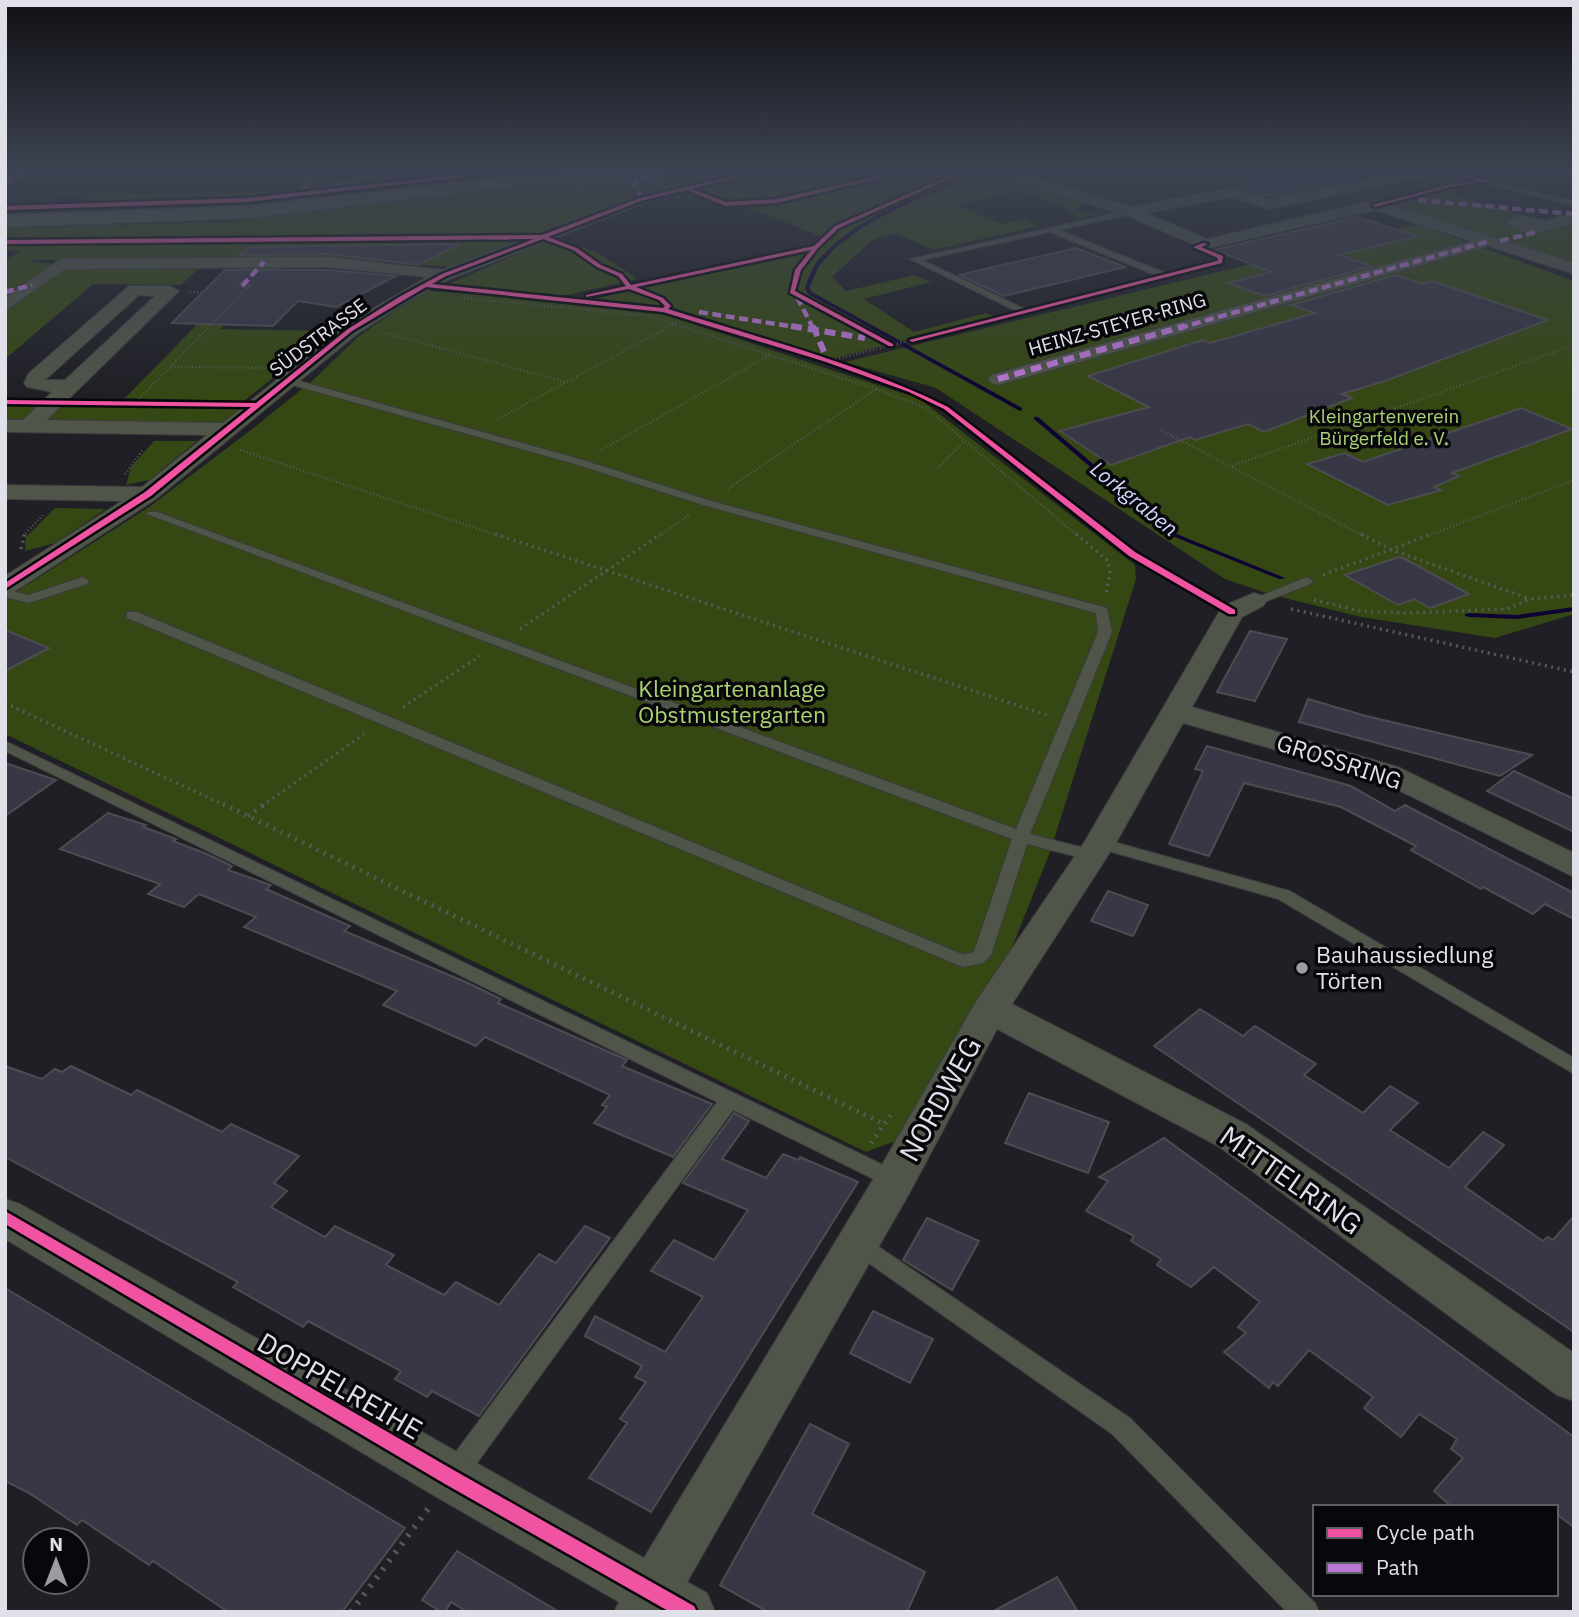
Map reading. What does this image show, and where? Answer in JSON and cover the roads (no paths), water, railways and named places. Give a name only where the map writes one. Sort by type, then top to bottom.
[{"type":"street","name":"SÜDSTRASSE","points":[[5,587],[23,563],[150,504],[231,429],[350,330],[434,280],[528,243]]},
{"type":"street","name":"HEINZ-STEYER-RING","points":[[998,379],[1480,243]]},
{"type":"street","points":[[1496,243],[1574,269]]},
{"type":"street","points":[[5,306],[61,264],[328,262],[385,266],[434,280]]},
{"type":"street","points":[[29,426],[71,386],[116,343],[170,291],[135,290],[35,378],[34,383],[43,386],[71,386]]},
{"type":"street","points":[[5,426],[231,429]]},
{"type":"street","points":[[5,492],[150,504]]},
{"type":"street","name":"NORDWEG","points":[[661,1605],[990,1009],[1095,849],[1173,711],[1254,601]]},
{"type":"street","name":"GROSSRING","points":[[1173,711],[1387,773],[1574,866]]},
{"type":"street","name":"MITTELRING","points":[[990,1009],[1232,1135],[1574,1380]]},
{"type":"street","name":"DOPPELREIHE","points":[[5,1217],[451,1478],[661,1605]]},
{"type":"lane","points":[[988,243],[914,259],[1024,312]]},
{"type":"lane","points":[[1085,243],[1165,276]]},
{"type":"lane","points":[[132,615],[963,961],[982,956],[1021,837],[1105,632],[1102,611],[707,503],[296,375]]},
{"type":"lane","points":[[150,504],[500,643],[1021,837],[1095,849],[1284,895],[1574,1067]]},
{"type":"lane","points":[[5,593],[29,599],[83,580]]},
{"type":"lane","points":[[1254,601],[1307,580]]},
{"type":"lane","points":[[5,745],[728,1101],[895,1180]]},
{"type":"lane","points":[[451,1478],[728,1101]]},
{"type":"lane","points":[[858,1244],[1121,1426],[1306,1612]]},
{"type":"waterway","name":"Lorkgraben","points":[[837,243],[817,266],[807,288],[810,293],[1020,409]]},
{"type":"waterway","name":"Lorkgraben","points":[[1036,418],[1172,534],[1281,578]]},
{"type":"waterway","name":"Lorkgraben","points":[[1468,615],[1517,617],[1574,609]]},
{"type":"place","name":"Bauhaussiedlung Törten","points":[[1302,968]]},
{"type":"park label","name":"Kleingartenverein Bürgerfeld e. V.","points":[[1384,427]]},
{"type":"park label","name":"Kleingartenanlage Obstmustergarten","points":[[732,702]]}]
